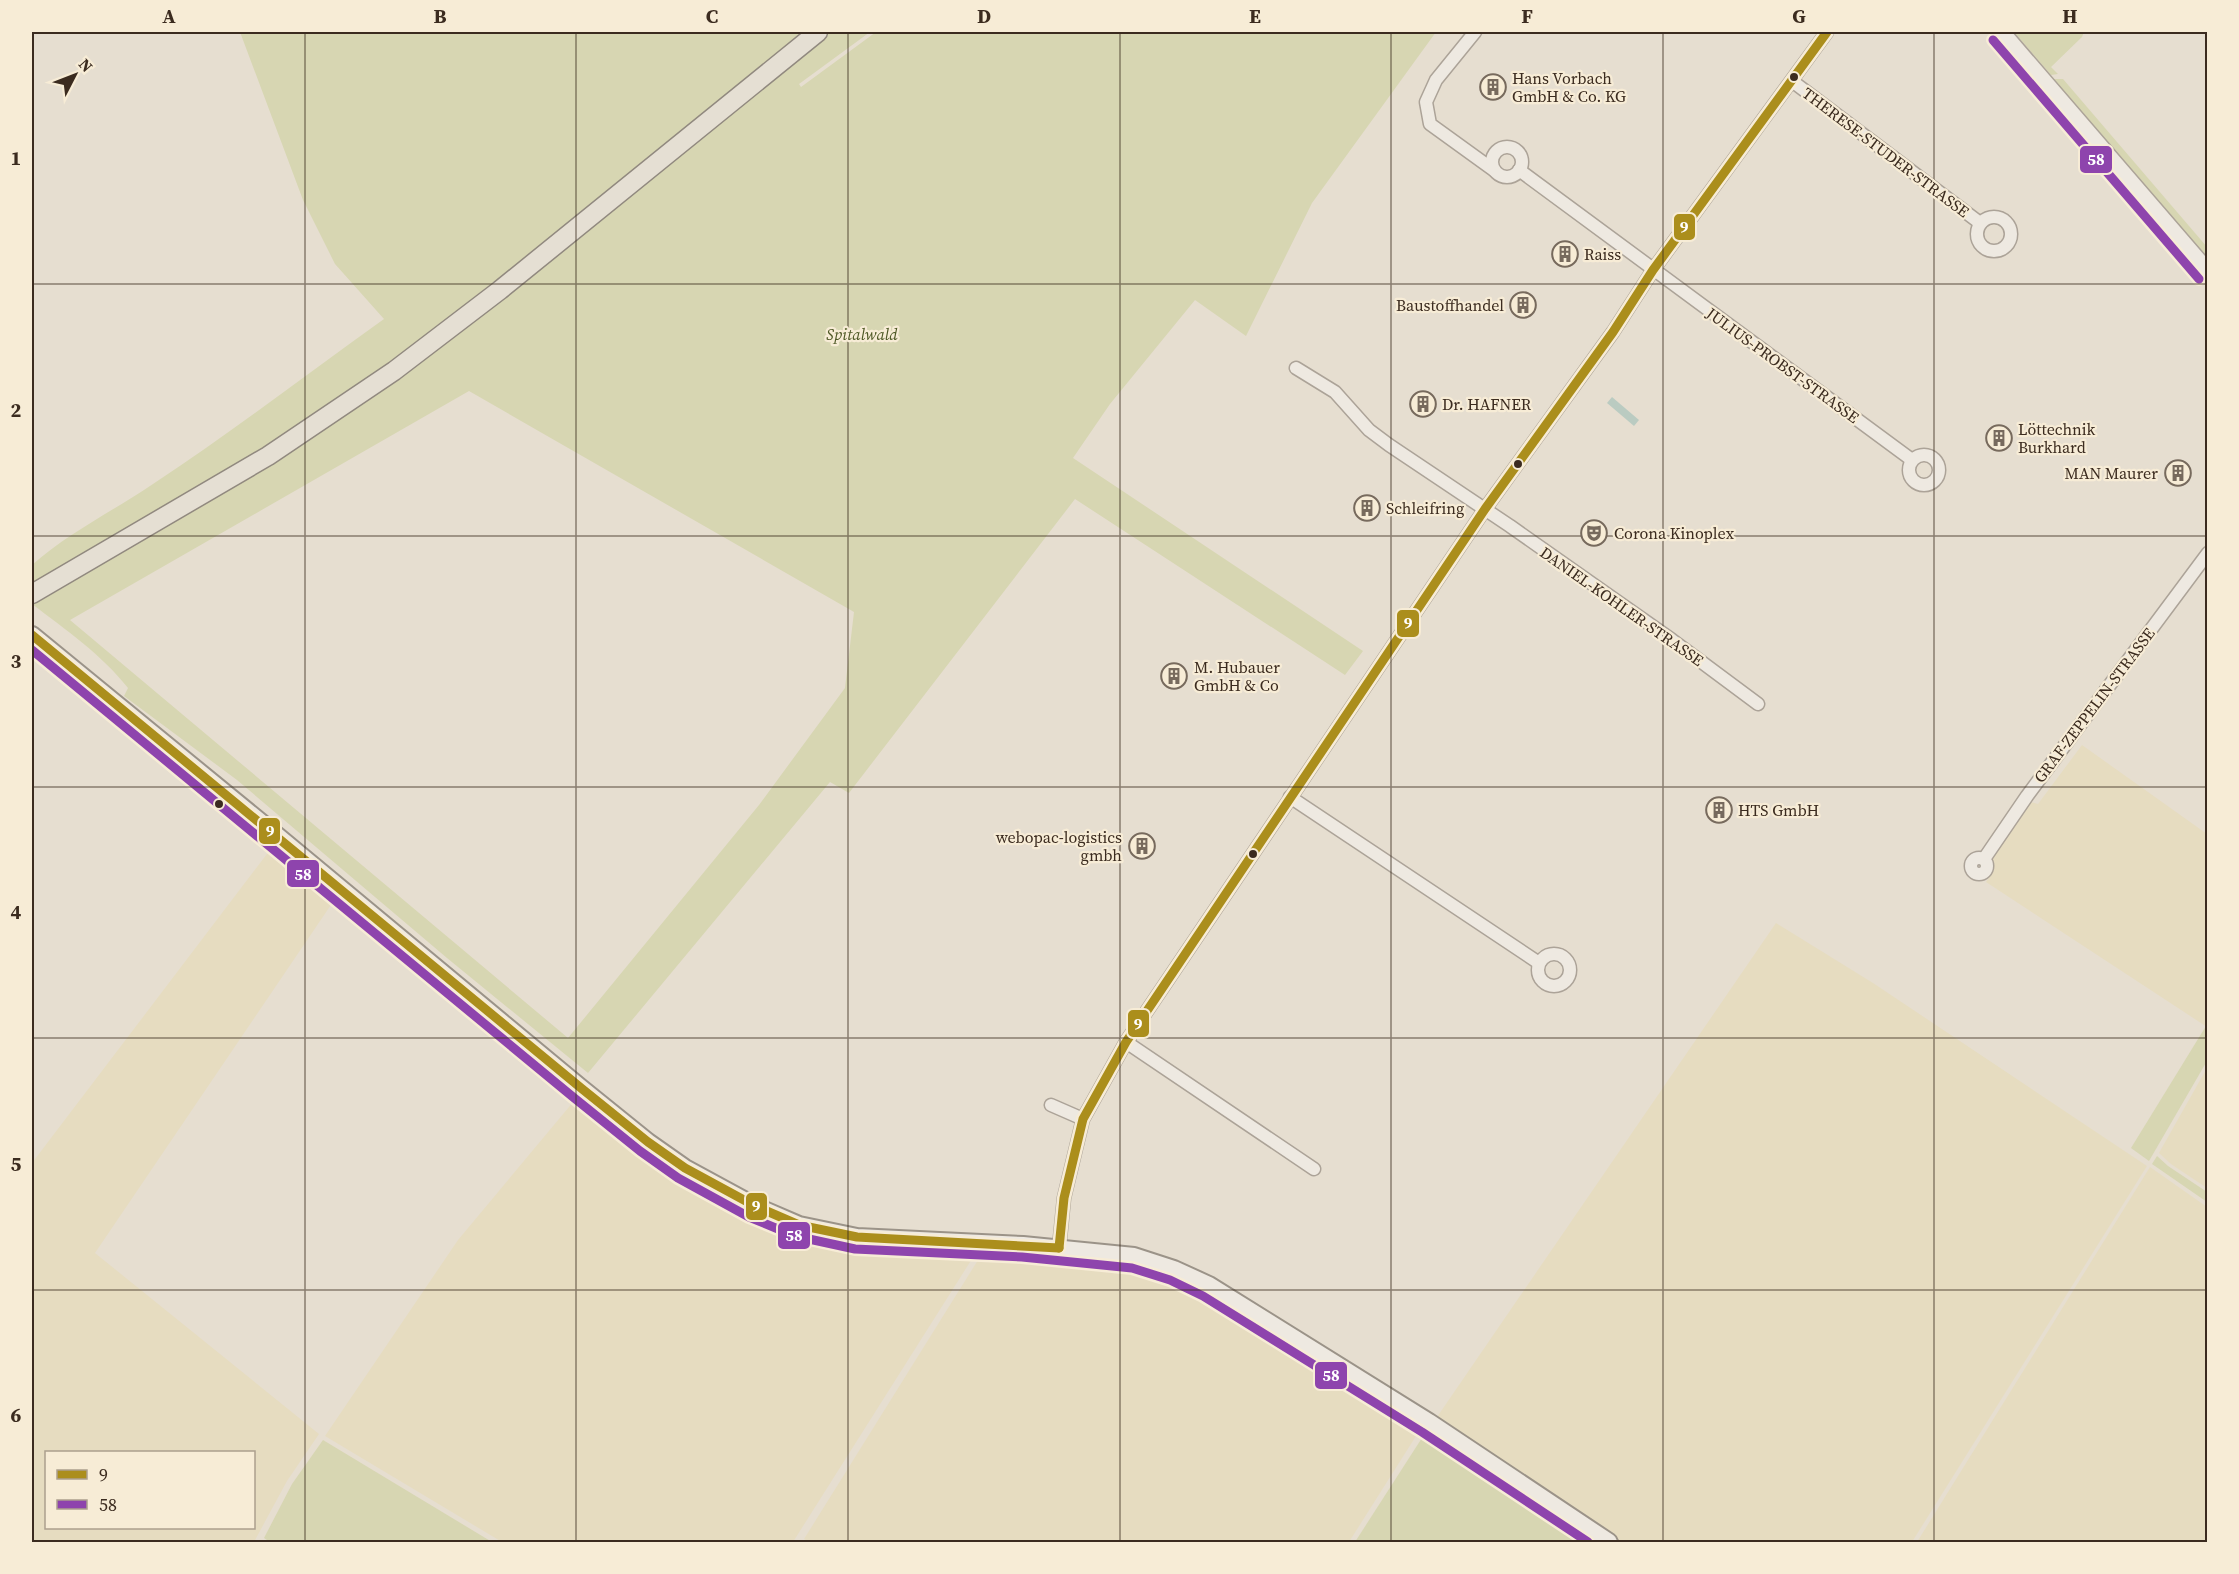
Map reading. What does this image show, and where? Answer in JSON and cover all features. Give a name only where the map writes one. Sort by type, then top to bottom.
[{"type":"main road","points":[[37,591],[268,456],[394,371],[526,269],[818,32]]},
{"type":"main road","points":[[32,635],[581,1088],[648,1142],[685,1168],[755,1206],[799,1225],[857,1237],[1059,1248],[1134,1256],[1174,1269],[1209,1285],[1429,1422],[1609,1542]]},
{"type":"street","points":[[1475,32],[1436,80],[1426,102],[1430,124],[1495,171],[1502,176],[1509,177],[1519,170],[1522,162],[1519,153],[1511,147],[1502,148],[1494,153],[1492,163],[1495,171]]},
{"type":"street","points":[[1059,1248],[1064,1198],[1083,1119],[1126,1042],[1485,509],[1614,332],[1653,270],[1827,32]]},
{"type":"street","points":[[2002,32],[2208,271]]},
{"type":"street","name":"THERESE-STUDER-STRASSE","points":[[1792,81],[1980,223]]},
{"type":"street","name":"JULIUS-PROBST-STRASSE","points":[[1519,170],[1912,460]]},
{"type":"street","name":"DANIEL-KOHLER-STRASSE","points":[[1296,368],[1335,392],[1369,429],[1383,440],[1672,640],[1758,704]]},
{"type":"street","name":"GRAF-ZEPPELIN-STRASSE","points":[[1984,860],[2027,796],[2208,553]]},
{"type":"street","points":[[1290,797],[1539,963]]},
{"type":"street","points":[[1126,1042],[1314,1169]]},
{"type":"street","points":[[1051,1105],[1083,1119]]},
{"type":"shaded area","points":[[1612,397],[1639,420],[1634,426],[1607,403]]},
{"type":"shaded area","points":[[2082,745],[2207,834],[2207,1027],[1986,882],[1994,870],[1988,857],[2027,801],[2038,804]]},
{"type":"shaded area","points":[[273,846],[337,896],[95,1253],[319,1434],[287,1481],[254,1542],[32,1542],[32,1163]]},
{"type":"shaded area","points":[[1776,923],[1873,983],[2147,1166],[1912,1542],[1617,1542],[1435,1420]]},
{"type":"shaded area","points":[[2207,1068],[2208,1188],[2171,1164],[2159,1153]]},
{"type":"shaded area","points":[[579,1095],[752,1210],[977,1251],[793,1542],[502,1542],[325,1436],[458,1240]]},
{"type":"shaded area","points":[[2150,1167],[2207,1207],[2207,1542],[1917,1542]]},
{"type":"shaded area","points":[[983,1252],[1133,1265],[1174,1276],[1208,1290],[1423,1425],[1349,1542],[810,1542],[804,1539]]},
{"type":"green space","name":"Spitalwald","points":[[240,32],[807,32],[600,202],[441,326],[387,366],[224,476],[503,295],[829,32],[870,32],[799,84],[801,87],[876,32],[1436,32],[1312,203],[1246,336],[1195,300],[1110,404],[1073,458],[1363,651],[1345,675],[1075,499],[849,793],[830,782],[588,1073],[447,958],[237,780],[124,696],[128,688],[106,664],[83,643],[32,604],[32,565],[76,532],[212,444],[384,319],[335,264],[303,200]],"holes":[[[469,391],[854,612],[845,688],[759,805],[568,1038],[70,620]]]},
{"type":"green space","points":[[2014,32],[2084,32],[2082,37],[2051,67],[2058,74],[2051,75]]},
{"type":"green space","points":[[2053,79],[2063,79],[2207,247],[2207,264],[2050,82]]},
{"type":"green space","points":[[2206,1026],[2207,1061],[2149,1161],[2131,1148]]},
{"type":"green space","points":[[2157,1156],[2207,1192],[2207,1202],[2152,1164]]},
{"type":"green space","points":[[1429,1427],[1599,1542],[1355,1542]]},
{"type":"green space","points":[[323,1440],[492,1542],[270,1542],[264,1538],[292,1484]]},
{"type":"transit line","name":"9","points":[[1059,1248],[1064,1198],[1083,1119],[1126,1042],[1485,509],[1613,332],[1653,270],[1827,32]]},
{"type":"transit line","name":"58","points":[[1993,40],[2199,279]]},
{"type":"transit line","name":"9","points":[[32,635],[581,1088],[648,1142],[685,1168],[755,1206],[799,1225],[857,1237],[1059,1248]]},
{"type":"transit line","name":"58","points":[[32,650],[573,1097],[640,1151],[678,1178],[749,1217],[795,1236],[855,1249],[1022,1257],[1132,1268],[1170,1280],[1203,1296],[1422,1432],[1588,1542]]},
{"type":"place","name":"Hans Vorbach GmbH & Co. KG","points":[[1493,87]]},
{"type":"place","name":"Raiss","points":[[1565,254]]},
{"type":"place","name":"Baustoffhandel","points":[[1523,305]]},
{"type":"place","name":"Dr. HAFNER","points":[[1423,404]]},
{"type":"place","name":"Löttechnik Burkhard","points":[[1999,438]]},
{"type":"place","name":"MAN Maurer","points":[[2178,473]]},
{"type":"place","name":"Schleifring","points":[[1367,508]]},
{"type":"place","name":"Corona Kinoplex","points":[[1594,533]]},
{"type":"place","name":"M. Hubauer GmbH & Co","points":[[1174,676]]},
{"type":"place","name":"HTS GmbH","points":[[1719,810]]},
{"type":"place","name":"webopac-logistics gmbh","points":[[1142,846]]}]
